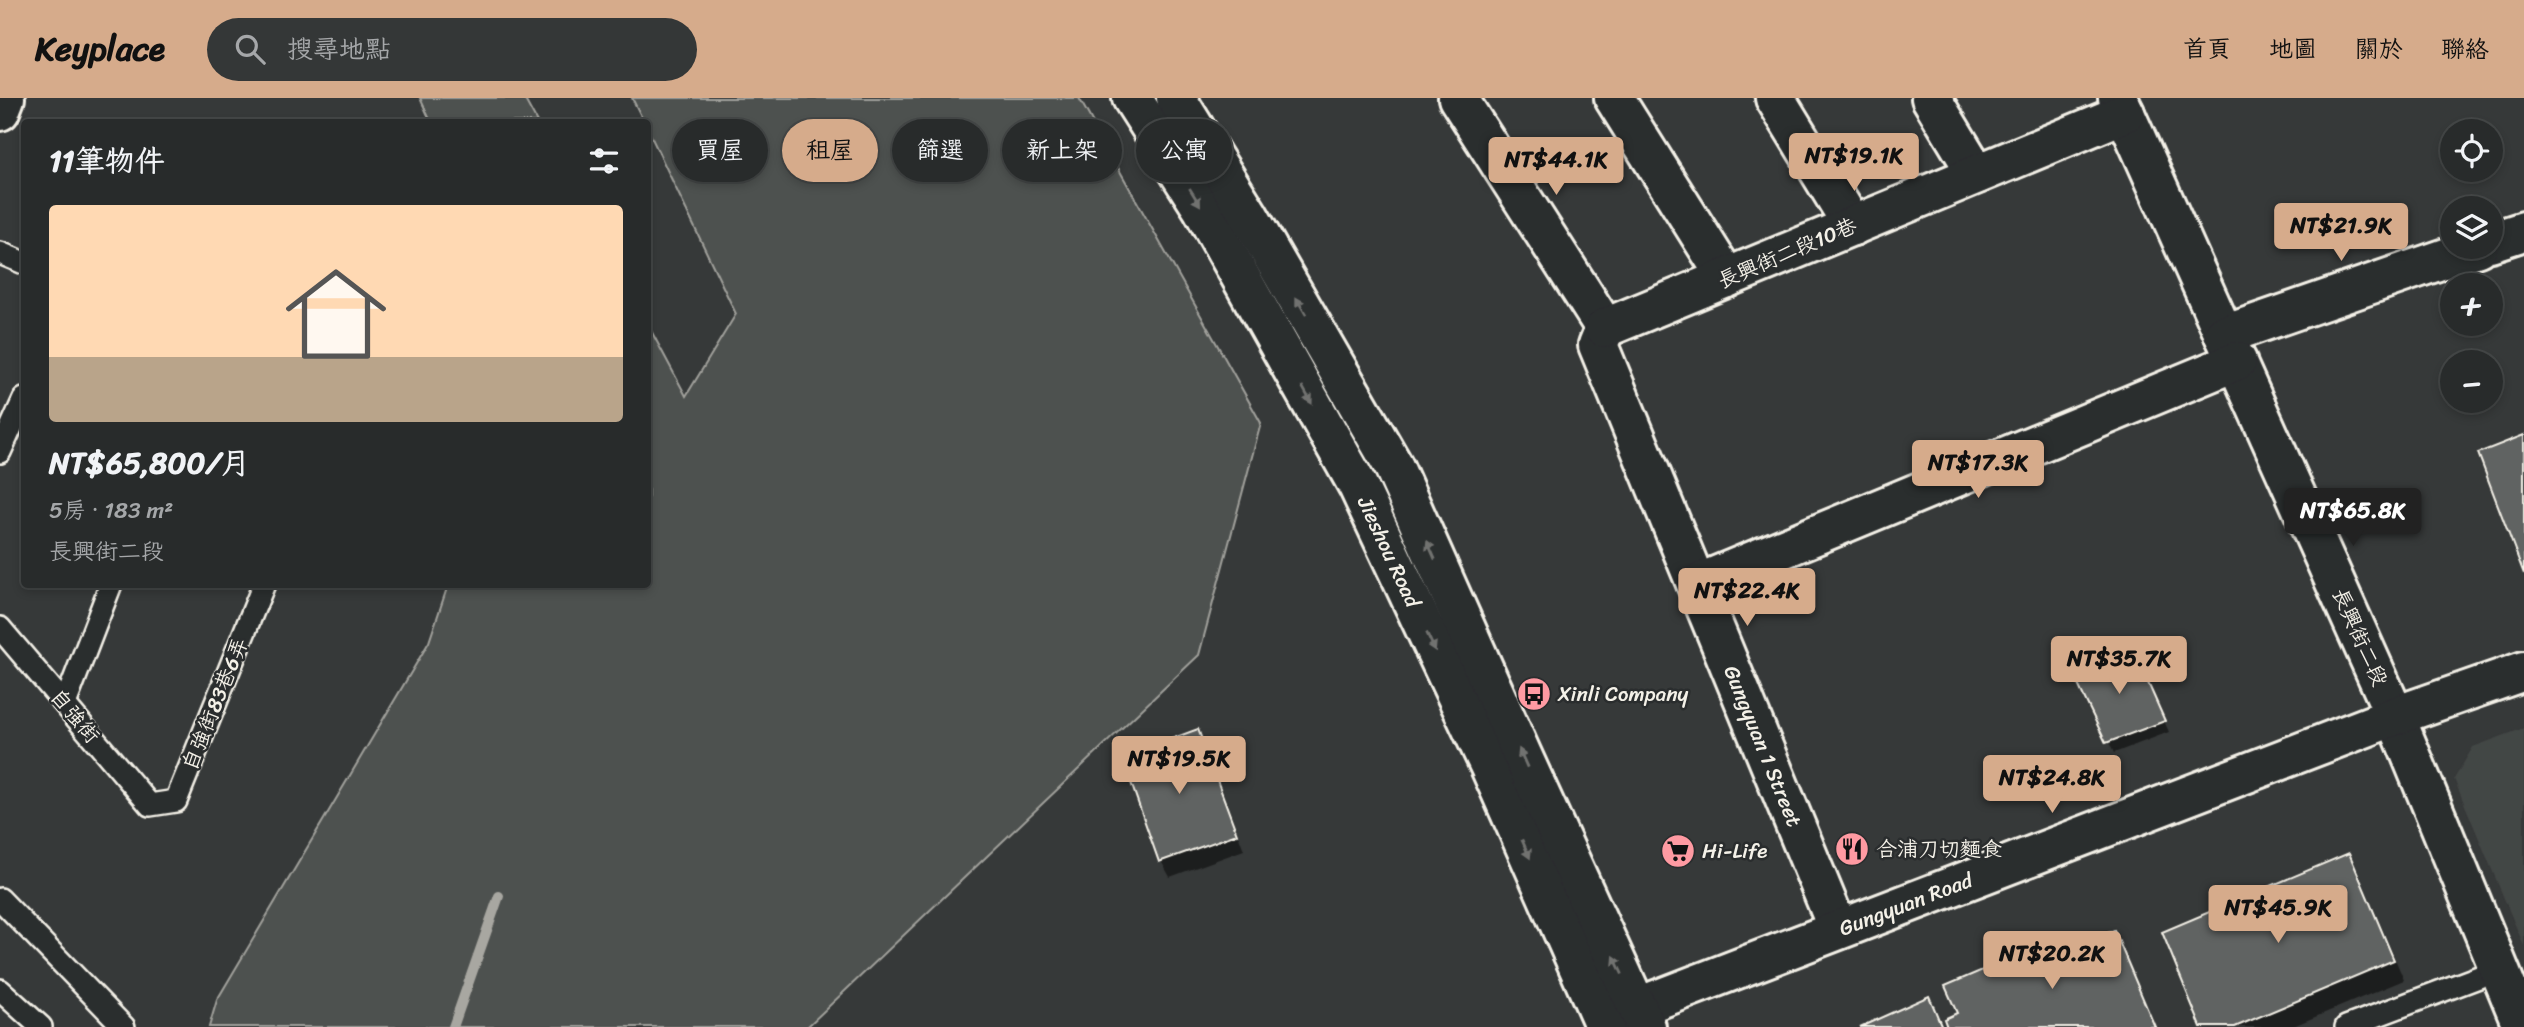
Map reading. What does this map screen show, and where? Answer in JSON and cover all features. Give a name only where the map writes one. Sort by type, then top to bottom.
[{"type":"street","points":[[0,111],[5,98]]},
{"type":"street","name":"Jieshou Road","points":[[1132,98],[1202,208],[1358,486],[1490,767],[1604,1024]]},
{"type":"street","name":"Jieshou Road","points":[[1176,98],[1248,214],[1394,467],[1642,1017]]},
{"type":"street","points":[[1458,98],[1605,328]]},
{"type":"street","points":[[1614,98],[1727,278]]},
{"type":"street","points":[[1775,98],[1853,226]]},
{"type":"street","points":[[1931,98],[1977,174]]},
{"type":"street","name":"長興街二段10巷","points":[[1605,328],[1977,174],[2122,106]]},
{"type":"street","name":"長興街二段","points":[[2122,106],[2395,716],[2524,1027]]},
{"type":"street","points":[[2503,237],[2524,230]]},
{"type":"street","points":[[1697,584],[2231,348],[2448,259]]},
{"type":"street","name":"Gungyuan 1 Street","points":[[1605,328],[1598,345],[1838,929]]},
{"type":"street","name":"Gungyuan Road","points":[[1604,1024],[1642,1017],[1838,929],[2395,716],[2524,670]]},
{"type":"lane","points":[[0,253],[21,262]]},
{"type":"lane","points":[[0,452],[21,405]]},
{"type":"lane","points":[[65,704],[109,588]]},
{"type":"lane","name":"自強街83巷6弄","points":[[150,805],[176,801],[262,588]]},
{"type":"lane","name":"自強街","points":[[0,628],[150,805]]},
{"type":"lane","points":[[0,900],[124,1027]]},
{"type":"lane","points":[[2346,1027],[2500,969]]},
{"type":"lane","points":[[0,990],[41,1027]]},
{"type":"shaded area","points":[[420,98],[524,98],[535,119],[430,119]]},
{"type":"shaded area","points":[[632,98],[1079,98],[1091,119],[1002,119],[1002,182],[1122,182],[1122,175],[1261,423],[1199,655],[807,1027],[209,1027],[217,1000],[429,642],[447,588],[651,588],[651,331],[686,396],[736,314],[673,182],[768,182],[768,119],[672,119],[672,180],[651,136],[651,119],[642,119]]},
{"type":"shaded area","points":[[2524,728],[2524,946],[2454,779],[2473,747]]},
{"type":"building","points":[[2524,435],[2524,574],[2478,453]]},
{"type":"building","points":[[2133,649],[2165,721],[2106,743],[2072,672]]},
{"type":"building","points":[[1198,729],[1237,834],[1159,862],[1122,757]]},
{"type":"building","points":[[2349,853],[2394,960],[2235,1027],[2201,1027],[2162,932]]},
{"type":"building","points":[[2114,930],[2155,1027],[1947,1027],[1944,1019],[1957,1013],[1945,986],[2070,933],[2083,963],[2106,953],[2099,937]]},
{"type":"building","points":[[1929,996],[1942,1027],[1860,1027],[1869,1023]]},
{"type":"waterway","points":[[453,1027],[499,896]]},
{"type":"place","name":"Xinli Company","points":[[1534,694]]},
{"type":"place","name":"合浦刀切麵食","points":[[1852,849]]},
{"type":"place","name":"Hi-Life","points":[[1678,851]]}]
